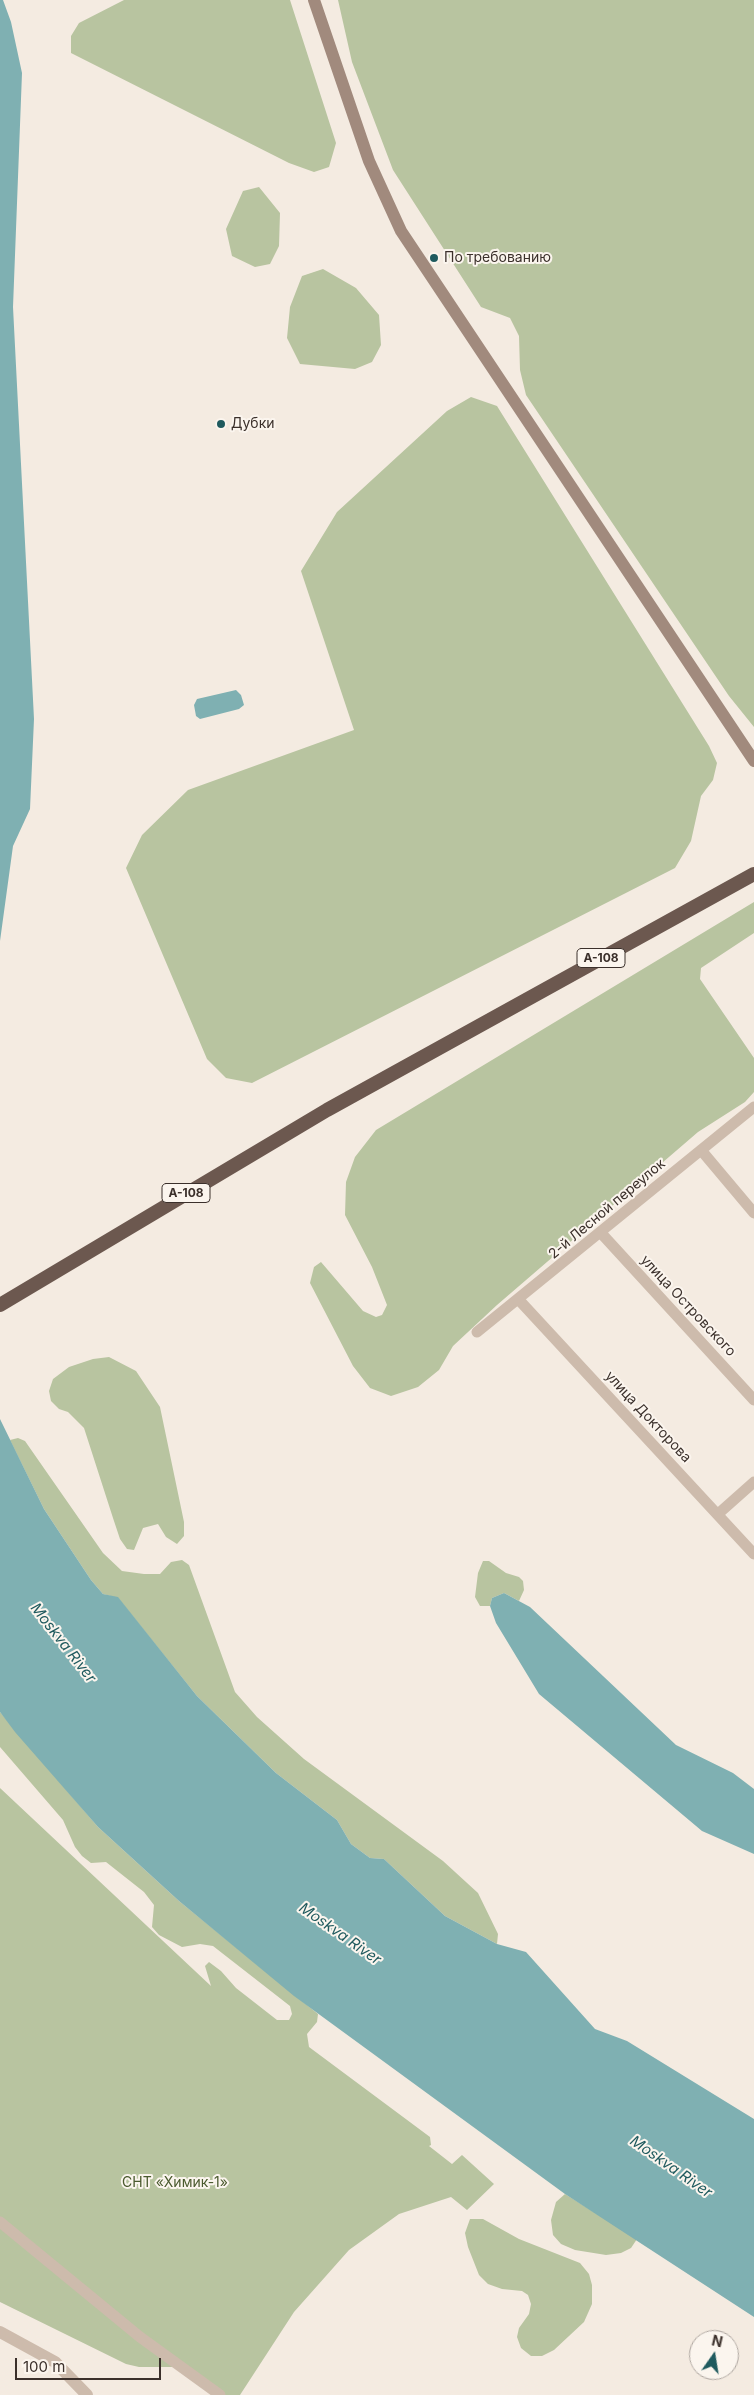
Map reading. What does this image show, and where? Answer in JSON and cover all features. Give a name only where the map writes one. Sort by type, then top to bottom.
[{"type":"highway","name":"А-108","points":[[0,1305],[88,1250],[327,1110],[754,874]]},
{"type":"main road","points":[[314,0],[369,161],[402,231],[754,761]]},
{"type":"street","name":"2-й Лесной переулок","points":[[478,1332],[601,1234],[754,1107]]},
{"type":"street","points":[[701,1150],[754,1212]]},
{"type":"street","name":"улица Островского","points":[[601,1234],[754,1400]]},
{"type":"street","name":"улица Докторова","points":[[519,1300],[754,1554]]},
{"type":"street","points":[[718,1514],[754,1482]]},
{"type":"street","points":[[0,2222],[140,2337],[220,2395]]},
{"type":"street","points":[[0,2332],[55,2362],[87,2395]]},
{"type":"green space","points":[[124,0],[290,0],[336,143],[329,167],[314,172],[289,163],[71,53],[71,36],[79,23]]},
{"type":"green space","points":[[338,0],[754,0],[754,727],[729,696],[526,395],[520,370],[519,336],[510,318],[481,307],[393,170],[352,62]]},
{"type":"green space","points":[[259,187],[280,213],[279,246],[270,264],[255,267],[232,256],[226,229],[243,191]]},
{"type":"green space","points":[[323,269],[356,288],[379,315],[381,345],[372,362],[355,369],[300,364],[287,338],[290,307],[302,276]]},
{"type":"green space","points":[[471,397],[497,406],[709,746],[717,763],[713,780],[701,796],[691,841],[675,868],[252,1083],[226,1078],[207,1059],[126,868],[142,835],[188,790],[354,730],[301,571],[337,512],[447,411]]},
{"type":"green space","points":[[754,902],[754,933],[701,968],[700,979],[754,1058],[754,1092],[745,1102],[698,1132],[497,1305],[453,1346],[439,1370],[418,1387],[391,1396],[370,1388],[353,1366],[310,1283],[314,1267],[321,1262],[363,1311],[376,1317],[382,1315],[387,1305],[372,1267],[345,1215],[346,1182],[355,1157],[376,1130]]},
{"type":"green space","points":[[109,1357],[136,1371],[160,1407],[184,1522],[184,1536],[177,1544],[166,1537],[158,1524],[143,1528],[134,1550],[127,1549],[120,1539],[84,1428],[68,1412],[59,1409],[51,1401],[49,1391],[53,1379],[69,1367],[93,1359]]},
{"type":"green space","points":[[18,1438],[25,1441],[103,1553],[122,1571],[160,1574],[171,1562],[182,1560],[189,1565],[235,1692],[257,1717],[304,1759],[443,1861],[478,1893],[498,1934],[497,1944],[445,1916],[384,1859],[370,1858],[351,1844],[337,1820],[276,1773],[197,1696],[118,1598],[103,1594],[91,1580],[44,1509],[10,1440]]},
{"type":"green space","points":[[483,1561],[489,1561],[506,1573],[519,1577],[523,1581],[524,1590],[519,1601],[504,1593],[492,1598],[490,1606],[480,1606],[475,1597],[478,1573]]},
{"type":"green space","name":"СНТ «Химик-1»","points":[[0,1712],[98,1827],[179,1901],[318,2014],[317,2022],[307,2034],[309,2047],[430,2137],[431,2145],[429,2146],[452,2164],[462,2155],[494,2184],[467,2210],[451,2197],[399,2214],[349,2250],[294,2312],[240,2395],[220,2395],[181,2367],[139,2367],[126,2364],[0,2302],[0,1788],[211,1986],[205,1966],[209,1962],[221,1971],[236,1988],[277,2020],[289,2020],[292,2014],[290,2006],[213,1946],[200,1944],[182,1947],[159,1935],[152,1927],[154,1905],[144,1892],[106,1862],[91,1863],[82,1856],[75,1847],[63,1820],[0,1747]]},
{"type":"green space","points":[[565,2194],[637,2239],[631,2248],[621,2253],[606,2255],[575,2250],[561,2244],[553,2235],[551,2220],[556,2202]]},
{"type":"green space","points":[[470,2219],[483,2219],[519,2239],[580,2263],[589,2274],[592,2285],[592,2304],[584,2322],[554,2350],[542,2356],[531,2356],[521,2348],[517,2337],[519,2328],[529,2314],[531,2304],[528,2295],[522,2291],[502,2289],[488,2284],[479,2275],[468,2247],[465,2233]]},
{"type":"water","points":[[0,0],[3,0],[11,22],[22,73],[13,307],[34,719],[30,809],[13,846],[0,941]]},
{"type":"water","points":[[236,690],[241,695],[244,705],[239,709],[200,719],[196,716],[194,705],[197,699]]},
{"type":"water","name":"Moskva River","points":[[0,1419],[44,1509],[91,1580],[103,1594],[118,1597],[197,1696],[276,1773],[337,1820],[351,1844],[370,1858],[384,1859],[445,1916],[497,1944],[526,1952],[595,2029],[627,2041],[754,2119],[754,2317],[565,2194],[294,1996],[179,1901],[98,1827],[15,1732],[0,1712]]},
{"type":"water","points":[[504,1593],[530,1607],[676,1745],[733,1773],[754,1789],[754,1854],[702,1831],[539,1694],[496,1623],[490,1606],[492,1598]]},
{"type":"place","name":"По требованию","points":[[434,258]]},
{"type":"place","name":"Дубки","points":[[221,424]]}]
